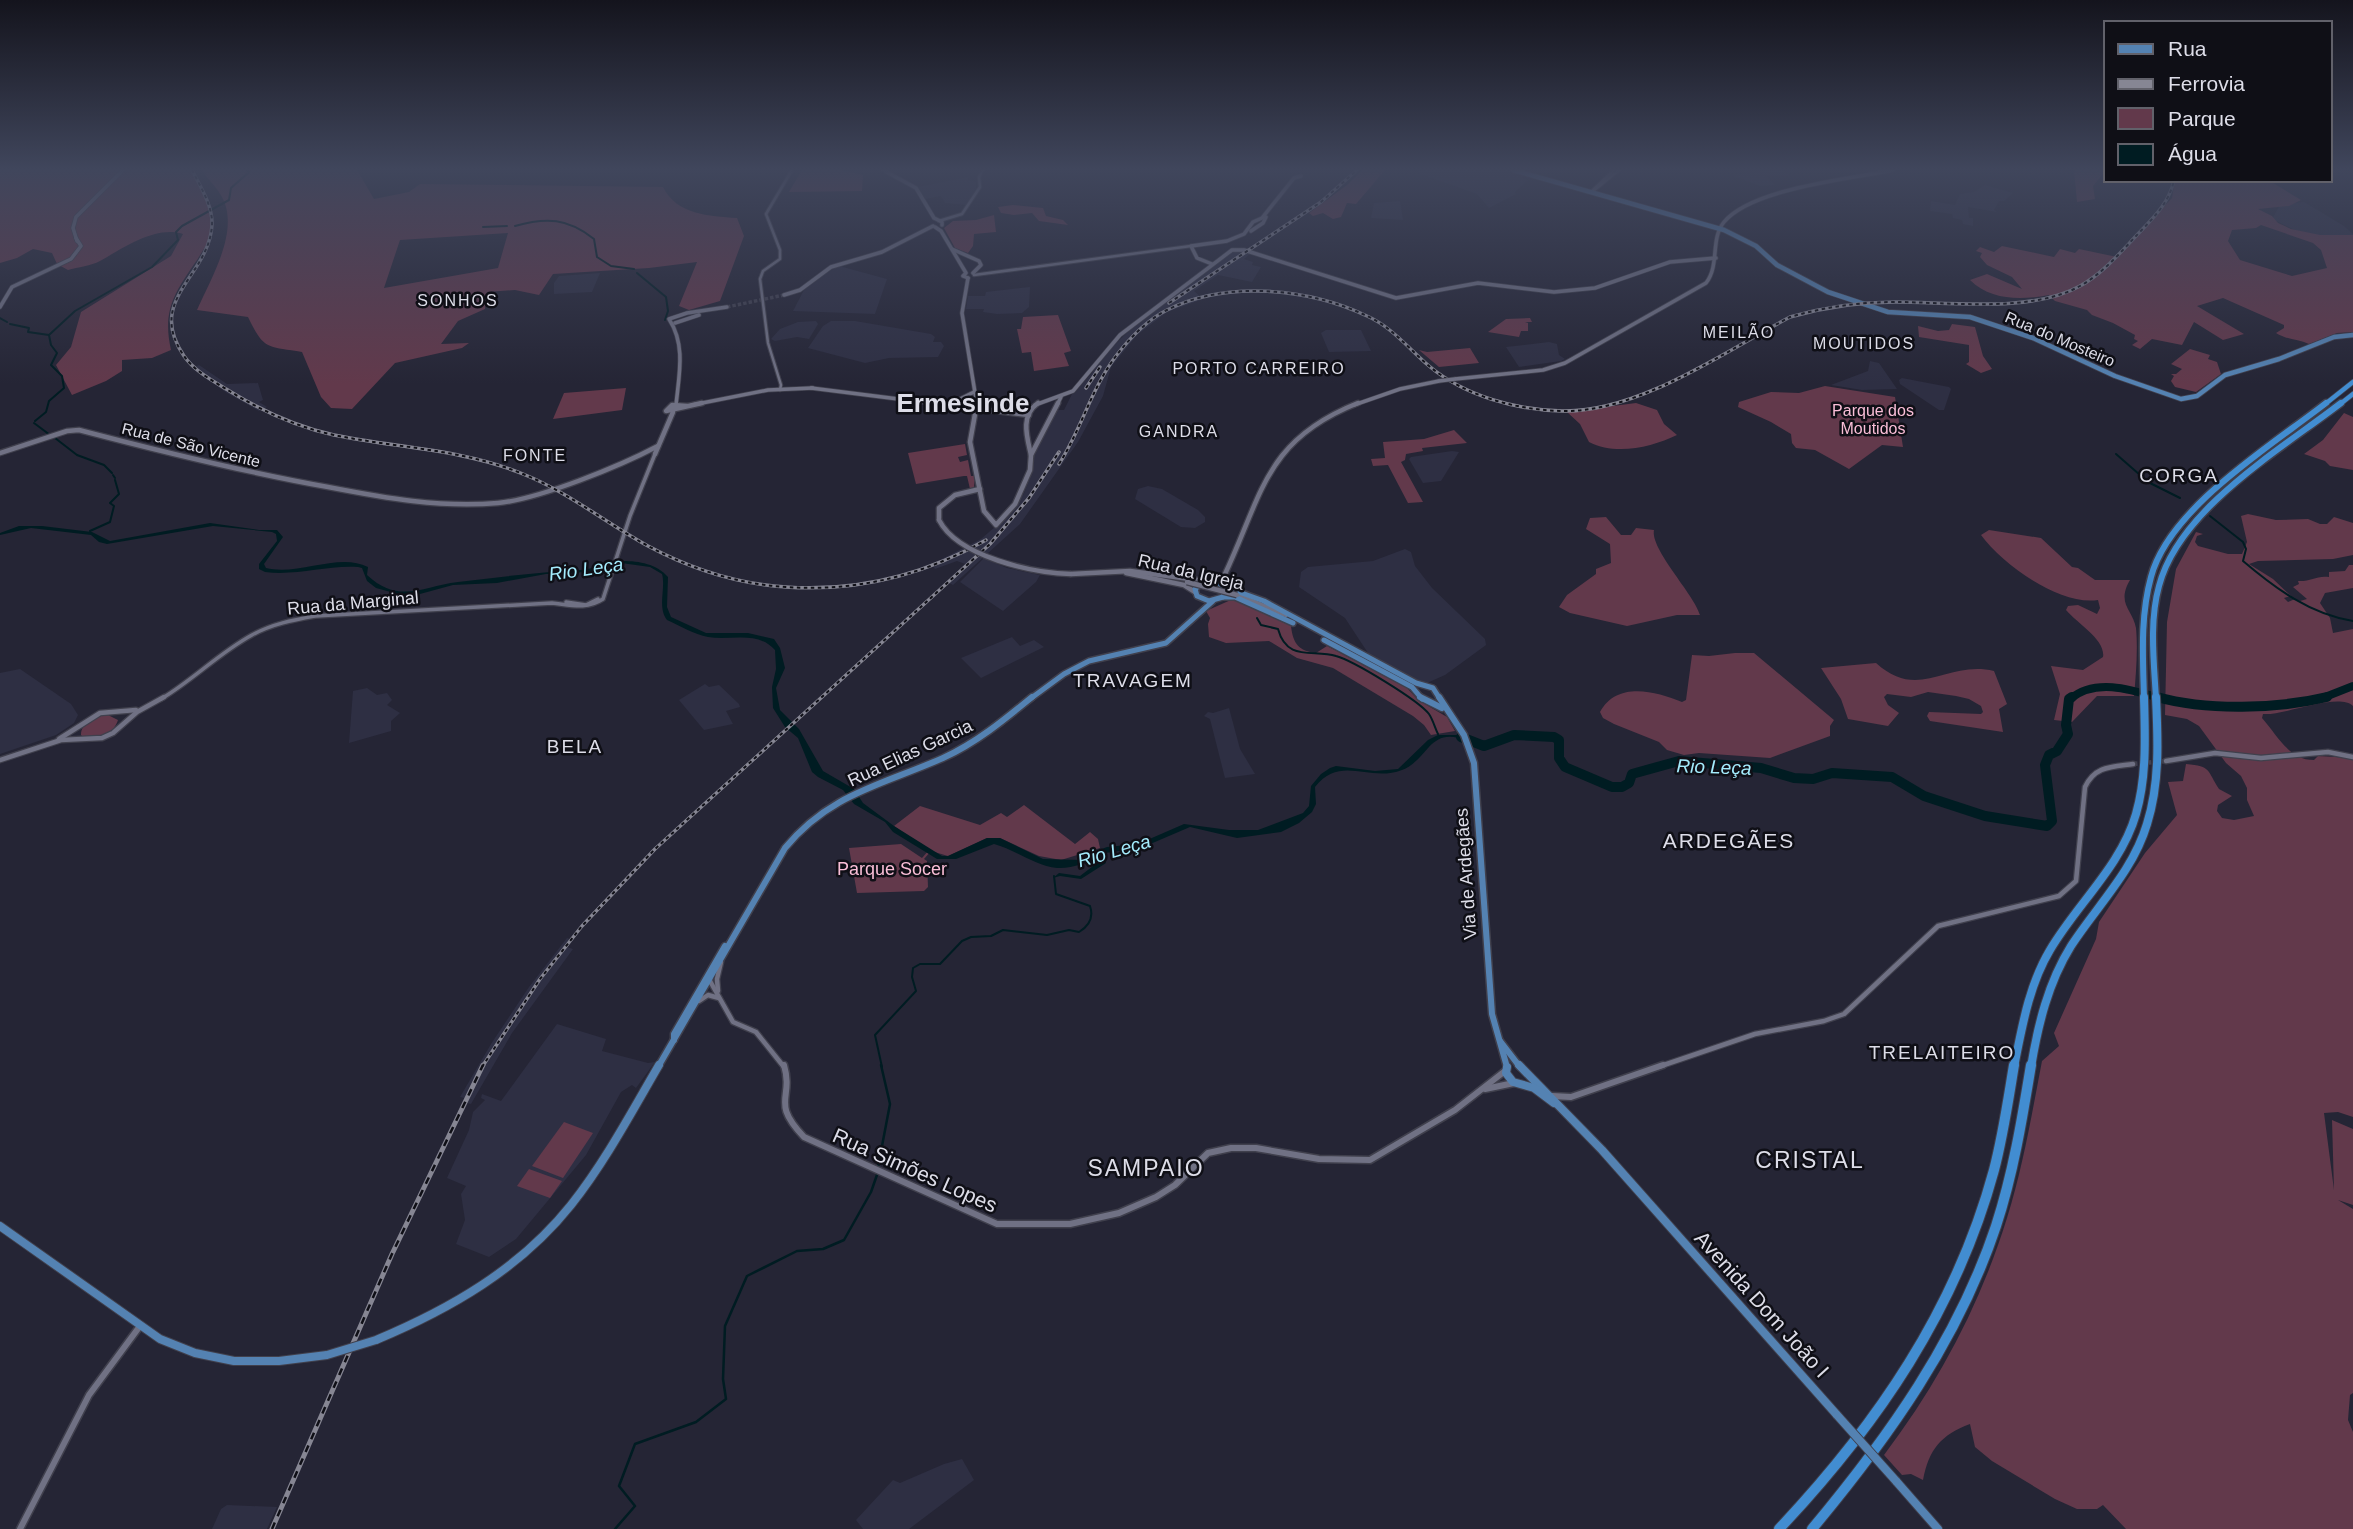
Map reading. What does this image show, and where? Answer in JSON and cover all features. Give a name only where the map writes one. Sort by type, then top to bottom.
[{"type":"highway","points":[[1779,1529],[1828,1478],[1881,1409],[1925,1340],[1971,1242],[1993,1173],[2034,986],[2053,944],[2106,873],[2127,838],[2141,788],[2144,596],[2152,568],[2168,535],[2186,513],[2207,494],[2353,382]]},
{"type":"highway","points":[[1812,1529],[1898,1421],[1936,1361],[1971,1290],[2010,1180],[2049,992],[2068,949],[2121,878],[2141,842],[2155,791],[2154,628],[2156,597],[2167,561],[2180,537],[2208,506],[2353,394]]},
{"type":"main road","points":[[0,307],[12,286],[68,261],[81,248],[78,241]]},
{"type":"main road","points":[[784,295],[800,290],[831,267],[882,252],[902,241]]},
{"type":"main road","points":[[947,241],[967,275],[962,313],[978,408],[970,442],[985,513],[996,525],[1015,504],[1030,470],[1035,445],[1061,397]]},
{"type":"main road","points":[[1193,246],[1217,241]]},
{"type":"main road","points":[[1193,246],[1229,241]]},
{"type":"main road","points":[[1225,574],[1197,586],[1195,592],[1202,599],[1213,601],[1223,597],[1225,574],[1280,456],[1312,428],[1364,398],[1397,388],[1556,366],[1706,283],[1713,274],[1718,241]]},
{"type":"main road","name":"Rua do Mosteiro","points":[[1745,241],[1777,265],[1828,292],[1888,312],[1970,317],[2037,340],[2115,376],[2176,398],[2194,398],[2225,375],[2280,359],[2333,337],[2353,335]]},
{"type":"main road","points":[[1193,246],[1197,258],[1212,264]]},
{"type":"main road","points":[[952,249],[981,264],[973,274],[967,275]]},
{"type":"main road","points":[[1031,455],[1024,426],[1033,407],[1041,401],[1061,397],[1074,390],[1120,335],[1232,250],[1241,249],[1393,298],[1478,283],[1555,292],[1595,288],[1670,262],[1716,258]]},
{"type":"main road","points":[[683,322],[670,322],[670,317],[727,307]]},
{"type":"main road","points":[[655,454],[677,399],[679,335],[687,316]]},
{"type":"main road","points":[[675,323],[679,335]]},
{"type":"main road","points":[[673,410],[781,388],[811,388],[1029,415]]},
{"type":"main road","points":[[950,405],[974,392]]},
{"type":"main road","name":"Rua de São Vicente","points":[[0,453],[53,435],[79,430],[232,470],[379,496]]},
{"type":"main road","points":[[1028,445],[1035,445]]},
{"type":"main road","points":[[379,496],[415,503],[512,502],[635,458],[658,446]]},
{"type":"main road","points":[[648,453],[655,454]]},
{"type":"main road","points":[[635,458],[655,454]]},
{"type":"main road","name":"Rua da Igreja","points":[[980,489],[948,499],[939,508],[939,520],[943,529],[951,536],[998,561],[1032,571],[1071,574],[1150,572],[1211,581]]},
{"type":"main road","name":"Rua da Igreja","points":[[1119,571],[1187,582],[1257,603]]},
{"type":"main road","name":"Rua da Igreja","points":[[1119,571],[1184,585],[1195,592]]},
{"type":"main road","points":[[1211,581],[1224,586]]},
{"type":"main road","name":"Via de Ardegães","points":[[1224,586],[1249,595],[1288,619]]},
{"type":"main road","name":"Via de Ardegães","points":[[1223,597],[1235,597],[1288,619]]},
{"type":"main road","points":[[1201,608],[1202,599]]},
{"type":"main road","name":"Rua Elias Garcia","points":[[754,900],[785,848],[806,821],[823,809],[967,746],[1078,665],[1155,648],[1168,642],[1180,633],[1201,608],[1213,601]]},
{"type":"main road","name":"Via de Ardegães","points":[[1257,603],[1425,687],[1437,690],[1449,714],[1460,728],[1471,751],[1475,773],[1492,1014],[1506,1069]]},
{"type":"main road","name":"Via de Ardegães","points":[[1333,642],[1412,687],[1419,698],[1431,702],[1449,714]]},
{"type":"main road","points":[[1417,692],[1425,687]]},
{"type":"main road","points":[[1431,702],[1439,696]]},
{"type":"main road","points":[[674,1040],[674,1034],[754,900]]},
{"type":"main road","points":[[0,1226],[139,1326],[160,1339],[195,1353],[234,1361],[279,1361],[327,1354],[376,1340],[421,1322],[499,1275],[539,1241],[571,1206],[595,1175],[722,961],[754,900]]},
{"type":"main road","name":"Via de Ardegães","points":[[1497,1037],[1521,1068]]},
{"type":"main road","points":[[1512,1064],[1521,1068],[1525,1077],[1518,1083],[1510,1079],[1506,1069],[1512,1064]]},
{"type":"main road","name":"Avenida Dom João I","points":[[1521,1068],[1602,1150],[1938,1529]]},
{"type":"main road","name":"Avenida Dom João I","points":[[1518,1083],[1534,1088],[1559,1106]]},
{"type":"street","points":[[775,241],[781,256],[762,273],[760,287],[768,343],[781,388]]},
{"type":"street","points":[[973,274],[1193,246]]},
{"type":"street","points":[[606,587],[655,454]]},
{"type":"street","name":"Rua da Marginal","points":[[55,741],[102,739],[245,637],[280,622],[315,616],[557,603],[583,608],[595,605],[603,599],[606,587]]},
{"type":"street","name":"Rua da Marginal","points":[[509,606],[553,601],[586,605],[597,600],[606,587]]},
{"type":"street","name":"Rua da Marginal","points":[[55,741],[100,713],[142,709]]},
{"type":"street","points":[[117,713],[122,718],[121,725]]},
{"type":"street","points":[[80,725],[77,735],[80,739]]},
{"type":"street","points":[[0,760],[55,741]]},
{"type":"street","points":[[2166,761],[2215,753],[2261,758],[2328,752],[2353,757]]},
{"type":"street","points":[[1559,1106],[1571,1097],[1755,1034],[1844,1014],[1938,926],[2059,896],[2069,890],[2076,881],[2080,867],[2085,787],[2091,774],[2102,768],[2133,765]]},
{"type":"street","points":[[710,981],[748,907]]},
{"type":"street","points":[[698,1001],[708,995],[720,999],[717,979],[722,961]]},
{"type":"street","name":"Rua Simões Lopes","points":[[710,981],[733,1022],[756,1032],[784,1066],[786,1074],[783,1109],[798,1132],[813,1142],[997,1224],[1070,1224],[1106,1217],[1147,1201],[1175,1185],[1208,1153],[1230,1148],[1256,1148],[1343,1161],[1370,1160],[1484,1089],[1506,1069]]},
{"type":"street","name":"Rua Simões Lopes","points":[[1484,1089],[1518,1083]]},
{"type":"street","points":[[1549,1094],[1571,1097]]},
{"type":"street","points":[[20,1529],[89,1395],[139,1326]]},
{"type":"shaded area","points":[[2318,241],[2353,241],[2353,246],[2325,245]]},
{"type":"shaded area","points":[[1231,252],[1251,253],[1244,259],[1261,267],[1252,282],[1218,275],[1194,291],[1203,299],[1167,312],[1137,335],[1111,367],[1103,396],[1078,442],[1020,524],[953,585],[947,582],[965,564],[957,561],[935,569],[932,564],[981,539],[1010,514],[1024,493],[1033,470],[1033,456],[1057,410],[1064,410],[1072,394],[1091,374],[1101,358],[1139,321]]},
{"type":"shaded area","points":[[839,266],[887,279],[875,314],[793,311],[804,290],[821,275]]},
{"type":"shaded area","points":[[600,273],[592,292],[554,294],[554,283],[559,276]]},
{"type":"shaded area","points":[[1030,287],[1029,307],[1022,313],[997,314],[983,312],[984,309],[966,309],[968,296],[985,296],[986,292]]},
{"type":"shaded area","points":[[816,321],[818,324],[809,339],[771,339],[780,329],[798,322]]},
{"type":"shaded area","points":[[831,321],[855,321],[931,334],[935,337],[933,342],[941,342],[944,346],[938,357],[889,358],[865,363],[808,348],[823,326]]},
{"type":"shaded area","points":[[1326,330],[1361,330],[1371,351],[1329,352],[1321,333]]},
{"type":"shaded area","points":[[1549,342],[1557,344],[1559,355],[1565,359],[1519,367],[1506,347]]},
{"type":"shaded area","points":[[1870,361],[1879,363],[1897,389],[1862,390],[1831,385],[1868,371]]},
{"type":"shaded area","points":[[199,365],[227,384],[258,383],[263,400],[259,402],[267,407],[259,411],[227,393],[192,368]]},
{"type":"shaded area","points":[[1902,378],[1949,387],[1951,389],[1944,410],[1939,410],[1900,384],[1899,380]]},
{"type":"shaded area","points":[[1459,452],[1441,481],[1423,483],[1409,459],[1411,457]]},
{"type":"shaded area","points":[[1148,486],[1162,489],[1198,510],[1205,517],[1205,522],[1195,528],[1181,527],[1135,499],[1138,489]]},
{"type":"shaded area","points":[[1405,549],[1411,552],[1415,566],[1432,588],[1485,639],[1486,645],[1445,675],[1427,683],[1417,681],[1370,656],[1345,618],[1299,587],[1301,572],[1308,567],[1373,561]]},
{"type":"shaded area","points":[[984,558],[1007,568],[1040,575],[1036,582],[1003,611],[960,582]]},
{"type":"shaded area","points":[[1012,637],[1020,646],[1034,640],[1044,647],[981,678],[961,658]]},
{"type":"shaded area","points":[[20,669],[71,704],[78,715],[74,723],[56,735],[0,754],[0,673]]},
{"type":"shaded area","points":[[705,684],[709,687],[719,685],[739,704],[740,707],[726,711],[733,724],[704,730],[679,700]]},
{"type":"shaded area","points":[[367,688],[377,695],[387,693],[392,700],[387,705],[400,713],[391,721],[391,731],[349,743],[353,691]]},
{"type":"shaded area","points":[[1229,708],[1240,749],[1255,774],[1225,778],[1210,719],[1204,716],[1208,712]]},
{"type":"shaded area","points":[[567,938],[570,939],[564,946],[573,949],[512,1033],[471,1104],[467,1103],[469,1099],[460,1097],[491,1044],[529,987]]},
{"type":"shaded area","points":[[557,1024],[606,1039],[602,1051],[648,1063],[655,1062],[636,1088],[632,1085],[621,1092],[586,1155],[516,1239],[489,1257],[456,1244],[465,1220],[461,1194],[466,1186],[447,1178],[469,1130],[473,1112],[485,1100],[481,1098],[482,1094],[501,1101]]},
{"type":"shaded area","points":[[962,1459],[974,1480],[909,1529],[863,1529],[856,1520],[893,1480],[900,1483]]},
{"type":"shaded area","points":[[227,1505],[277,1507],[267,1529],[212,1529],[221,1509]]},
{"type":"green space","points":[[0,241],[135,241],[96,263],[68,270],[57,264],[52,253],[33,249],[0,263]]},
{"type":"green space","points":[[179,241],[208,241],[172,302],[168,324],[171,350],[152,358],[122,360],[122,371],[72,395],[56,365],[71,347],[81,312],[171,256]]},
{"type":"green space","points":[[400,241],[384,288],[498,268],[506,241],[742,241],[720,301],[689,310],[679,306],[697,262],[553,274],[539,295],[515,290],[487,292],[485,309],[458,321],[441,344],[469,343],[462,348],[395,363],[352,409],[331,408],[321,397],[302,352],[268,345],[258,336],[248,317],[197,310],[225,243]]},
{"type":"green space","points":[[951,241],[973,241],[968,253],[955,248]]},
{"type":"green space","points":[[2132,241],[2228,241],[2240,260],[2292,276],[2327,268],[2321,250],[2308,241],[2353,241],[2353,332],[2337,333],[2309,344],[2276,333],[2284,328],[2284,325],[2223,298],[2197,306],[2244,334],[2223,340],[2194,322],[2182,345],[2152,339],[2140,349],[2132,345],[2138,341],[2134,339],[2135,335],[2092,315],[2087,310],[2055,301],[2049,295],[2018,298],[1997,295],[1978,287],[1970,280],[1987,274],[2022,289],[2012,277],[1987,265],[1980,257],[1982,253],[1976,251],[1980,247],[1994,252],[2002,246],[2054,257],[2060,249],[2075,253],[2079,249],[2117,257]]},
{"type":"green space","points":[[1058,315],[1071,351],[1064,353],[1069,366],[1034,371],[1031,352],[1022,353],[1017,329],[1021,329],[1023,317]]},
{"type":"green space","points":[[1530,318],[1532,322],[1525,322],[1528,323],[1528,331],[1521,331],[1519,337],[1488,332],[1506,319]]},
{"type":"green space","points":[[1952,324],[1975,327],[1983,356],[1992,369],[1981,373],[1966,364],[1969,362],[1969,345],[1919,337],[1918,326],[1938,331],[1949,330]]},
{"type":"green space","points":[[1470,348],[1479,363],[1439,367],[1419,350],[1427,352]]},
{"type":"green space","points":[[2190,349],[2210,355],[2208,359],[2217,362],[2221,374],[2196,392],[2175,387],[2171,381],[2174,376],[2171,374],[2182,369],[2171,364]]},
{"type":"green space","name":"Parque dos Moutidos","points":[[1825,386],[1895,397],[1903,447],[1882,445],[1849,469],[1815,450],[1796,448],[1791,434],[1738,407],[1739,402],[1771,392],[1799,393]]},
{"type":"green space","points":[[626,388],[622,410],[553,419],[564,393]]},
{"type":"green space","points":[[1636,403],[1657,410],[1664,424],[1677,435],[1634,448],[1600,446],[1589,442],[1580,424],[1567,412]]},
{"type":"green space","points":[[2344,413],[2353,417],[2353,470],[2330,466],[2325,461],[2304,454],[2323,440]]},
{"type":"green space","points":[[1454,430],[1467,443],[1422,448],[1423,451],[1406,454],[1405,460],[1401,462],[1423,502],[1408,503],[1388,465],[1373,466],[1371,459],[1385,458],[1383,442],[1424,439]]},
{"type":"green space","points":[[965,444],[967,455],[958,457],[960,462],[968,460],[971,476],[975,476],[974,487],[970,489],[967,476],[916,484],[908,453]]},
{"type":"green space","points":[[2248,514],[2276,520],[2308,519],[2320,524],[2327,524],[2334,517],[2353,523],[2353,555],[2333,559],[2258,561],[2249,564],[2273,579],[2291,596],[2284,598],[2288,602],[2307,599],[2293,587],[2299,584],[2298,581],[2329,577],[2329,572],[2345,571],[2349,565],[2353,565],[2353,588],[2325,593],[2320,603],[2330,618],[2333,633],[2353,629],[2353,706],[2346,702],[2323,703],[2263,714],[2262,718],[2285,746],[2298,756],[2314,760],[2318,756],[2353,758],[2353,1117],[2338,1112],[2324,1113],[2334,1190],[2332,1120],[2353,1129],[2353,1205],[2338,1200],[2353,1209],[2353,1393],[2350,1395],[2348,1420],[2353,1432],[2353,1529],[2126,1529],[2103,1505],[2097,1509],[2077,1509],[2055,1499],[1992,1461],[1975,1447],[1970,1424],[1951,1433],[1938,1444],[1929,1460],[1923,1480],[1911,1474],[1902,1475],[1884,1455],[1923,1399],[1971,1312],[2007,1218],[2027,1140],[2042,1061],[2059,1046],[2054,1033],[2096,939],[2099,922],[2145,853],[2177,815],[2168,782],[2183,781],[2186,764],[2200,766],[2208,770],[2219,789],[2232,796],[2218,805],[2217,811],[2222,818],[2234,820],[2254,816],[2241,776],[2226,763],[2199,726],[2187,719],[2165,715],[2167,622],[2176,569],[2196,532],[2203,534],[2197,536],[2195,542],[2198,546],[2228,554],[2242,554],[2247,542],[2241,516]]},
{"type":"green space","points":[[1606,517],[1621,535],[1631,535],[1636,528],[1654,530],[1665,560],[1700,615],[1677,615],[1627,626],[1570,613],[1559,607],[1567,595],[1596,574],[1596,569],[1611,563],[1610,544],[1586,529],[1590,518]]},
{"type":"green space","points":[[1989,530],[2041,538],[2072,567],[2095,580],[2130,580],[2125,601],[2136,628],[2134,696],[2097,696],[2072,722],[2054,720],[2060,694],[2051,666],[2083,670],[2103,657],[2096,638],[2066,610],[2068,606],[2078,605],[2097,614],[2100,608],[2098,600],[2067,597],[2034,581],[1991,547],[1981,535]]},
{"type":"green space","points":[[1233,599],[1291,626],[1293,638],[1301,648],[1316,653],[1327,646],[1407,688],[1418,700],[1447,717],[1455,731],[1431,735],[1413,716],[1333,668],[1297,658],[1269,641],[1226,643],[1209,637],[1210,618],[1206,611]]},
{"type":"green space","points":[[1754,653],[1834,720],[1830,726],[1830,736],[1770,758],[1699,753],[1684,755],[1667,750],[1659,742],[1614,724],[1603,718],[1600,712],[1607,702],[1626,692],[1649,692],[1682,702],[1686,700],[1692,655]]},
{"type":"green space","points":[[1876,663],[1891,674],[1920,680],[1977,669],[1994,671],[2007,704],[1999,709],[2003,732],[1930,721],[1927,716],[1929,712],[1983,712],[1981,706],[1969,699],[1928,692],[1911,697],[1887,694],[1884,697],[1888,705],[1899,713],[1888,726],[1848,719],[1841,699],[1821,668]]},
{"type":"green space","points":[[108,715],[118,720],[109,732],[89,738],[81,735],[90,720]]},
{"type":"green space","name":"Parque Socer","points":[[1024,805],[1075,844],[1090,832],[1098,839],[1100,848],[1061,860],[1039,856],[1000,838],[987,838],[948,856],[931,851],[924,859],[927,861],[928,887],[924,891],[857,893],[849,848],[901,844],[922,858],[929,850],[894,826],[920,806],[980,825],[1001,813],[1007,817]]},
{"type":"green space","points":[[564,1122],[593,1133],[563,1178],[532,1166]]},
{"type":"green space","points":[[529,1169],[562,1181],[550,1198],[517,1186]]},
{"type":"water","points":[[210,523],[277,530],[283,537],[264,564],[266,568],[279,570],[332,563],[357,563],[368,567],[367,575],[379,584],[401,591],[489,578],[586,569],[618,561],[653,566],[668,577],[667,607],[671,617],[706,633],[748,633],[774,639],[780,648],[785,668],[776,688],[780,710],[799,729],[823,771],[854,789],[863,803],[894,826],[942,856],[948,856],[987,838],[1000,838],[1043,859],[1082,860],[1107,847],[1138,844],[1184,824],[1229,830],[1258,830],[1303,813],[1309,806],[1311,786],[1330,768],[1336,766],[1375,771],[1398,769],[1428,740],[1438,735],[1464,735],[1467,741],[1445,737],[1430,746],[1411,765],[1390,773],[1335,772],[1315,787],[1316,804],[1312,812],[1299,823],[1281,832],[1237,838],[1190,827],[1141,848],[1098,854],[1104,857],[1106,863],[1081,879],[1060,876],[1053,878],[1059,873],[1080,876],[1101,860],[1069,867],[1049,867],[994,844],[956,859],[937,859],[893,832],[885,822],[854,804],[843,790],[818,777],[812,772],[798,738],[785,727],[773,708],[775,650],[760,640],[708,637],[667,620],[662,604],[662,574],[650,567],[621,563],[587,572],[546,574],[497,583],[453,585],[409,597],[376,588],[367,581],[362,568],[358,567],[289,573],[265,572],[259,569],[259,564],[277,541],[276,534],[272,532],[213,526],[107,544],[99,542],[91,535],[31,528],[0,535],[19,526],[42,526],[92,532],[110,541]]},
{"type":"waterway","points":[[49,335],[75,311],[152,267],[177,241]]},
{"type":"waterway","points":[[594,241],[597,257],[611,266],[634,269]]},
{"type":"waterway","points":[[637,273],[666,297],[668,311],[665,320]]},
{"type":"waterway","points":[[0,318],[7,322]]},
{"type":"waterway","points":[[10,324],[29,328],[28,332],[49,335]]},
{"type":"waterway","points":[[35,421],[46,412],[49,401],[64,388],[62,376],[51,365],[57,353],[51,345],[49,335]]},
{"type":"waterway","points":[[34,423],[50,435]]},
{"type":"waterway","points":[[55,438],[77,455],[104,465],[112,473]]},
{"type":"waterway","points":[[2116,454],[2148,482],[2180,498]]},
{"type":"waterway","points":[[90,531],[110,522],[114,506],[110,503],[119,494],[115,480]]},
{"type":"waterway","points":[[2210,516],[2243,542],[2246,549],[2243,561],[2268,581],[2294,599],[2322,613],[2353,621]]},
{"type":"waterway","points":[[1257,618],[1261,625],[1278,629],[1282,639],[1294,650],[1345,659],[1399,691],[1429,714],[1438,734]]},
{"type":"waterway","name":"Rio Leça","points":[[2323,698],[2353,686]]},
{"type":"waterway","name":"Rio Leça","points":[[2070,699],[2080,692],[2103,687],[2127,689],[2163,699]]},
{"type":"waterway","name":"Rio Leça","points":[[1461,737],[1484,746],[1514,735],[1554,737],[1559,740],[1559,758],[1565,767],[1612,787],[1622,787],[1629,783],[1632,774],[1679,761],[1761,768],[1794,778],[1813,779],[1832,773],[1892,777],[1924,796],[1985,816],[2047,826],[2052,821],[2045,765],[2049,755],[2057,751],[2068,734],[2066,725],[2069,699],[2072,697]]},
{"type":"waterway","name":"Rio Leça","points":[[2157,697],[2198,705],[2242,707],[2323,698]]},
{"type":"waterway","points":[[882,1067],[875,1035],[916,991],[912,977],[913,968],[920,964],[940,964],[962,941],[971,937],[991,936],[1003,930],[1047,935],[1069,930],[1079,932],[1086,927],[1091,918],[1090,906],[1056,894],[1054,876]]},
{"type":"waterway","points":[[878,1167],[890,1104],[881,1065]]},
{"type":"waterway","points":[[615,1529],[635,1506],[619,1486],[635,1444],[696,1422],[726,1399],[723,1379],[725,1326],[747,1276],[797,1251],[823,1249],[844,1240],[871,1192],[878,1172]]},
{"type":"tunnel","points":[[727,307],[784,295]]},
{"type":"tunnel","points":[[2133,764],[2166,761]]},
{"type":"railway","points":[[208,241],[175,303],[172,319],[174,336],[184,356],[199,372],[231,392],[268,412],[307,428],[477,459],[523,474],[556,490],[664,554],[715,574],[750,583],[813,588],[865,584],[939,563],[986,540]]},
{"type":"railway","points":[[1169,303],[1262,241]]},
{"type":"railway","points":[[1059,464],[1107,369],[1139,330],[1167,310],[1190,300],[1215,294],[1267,291],[1320,299],[1344,306],[1367,316],[1392,332],[1429,366],[1458,386],[1509,404],[1562,411],[1591,409],[1650,391],[1709,363],[1790,317],[1803,313],[1868,303],[2015,303],[2061,294],[2080,286],[2103,270],[2131,241]]},
{"type":"railway","points":[[1086,388],[1100,367]]},
{"type":"railway","points":[[482,1067],[540,979],[582,926],[655,849],[990,544],[1029,498],[1059,452]]},
{"type":"railway","points":[[272,1529],[392,1254],[482,1067]]},
{"type":"district","name":"SONHOS","points":[[458,300]]},
{"type":"district","name":"MEILÃO","points":[[1739,332]]},
{"type":"district","name":"MOUTIDOS","points":[[1864,343]]},
{"type":"district","name":"PORTO CARREIRO","points":[[1259,368]]},
{"type":"district","name":"Ermesinde","points":[[963,403]]},
{"type":"district","name":"GANDRA","points":[[1179,431]]},
{"type":"district","name":"FONTE","points":[[535,455]]},
{"type":"district","name":"CORGA","points":[[2179,475]]},
{"type":"district","name":"TRAVAGEM","points":[[1133,680]]},
{"type":"district","name":"BELA","points":[[575,746]]},
{"type":"district","name":"ARDEGÃES","points":[[1729,840]]},
{"type":"district","name":"TRELAITEIRO","points":[[1942,1052]]},
{"type":"district","name":"CRISTAL","points":[[1810,1160]]},
{"type":"district","name":"SAMPAIO","points":[[1146,1168]]}]
